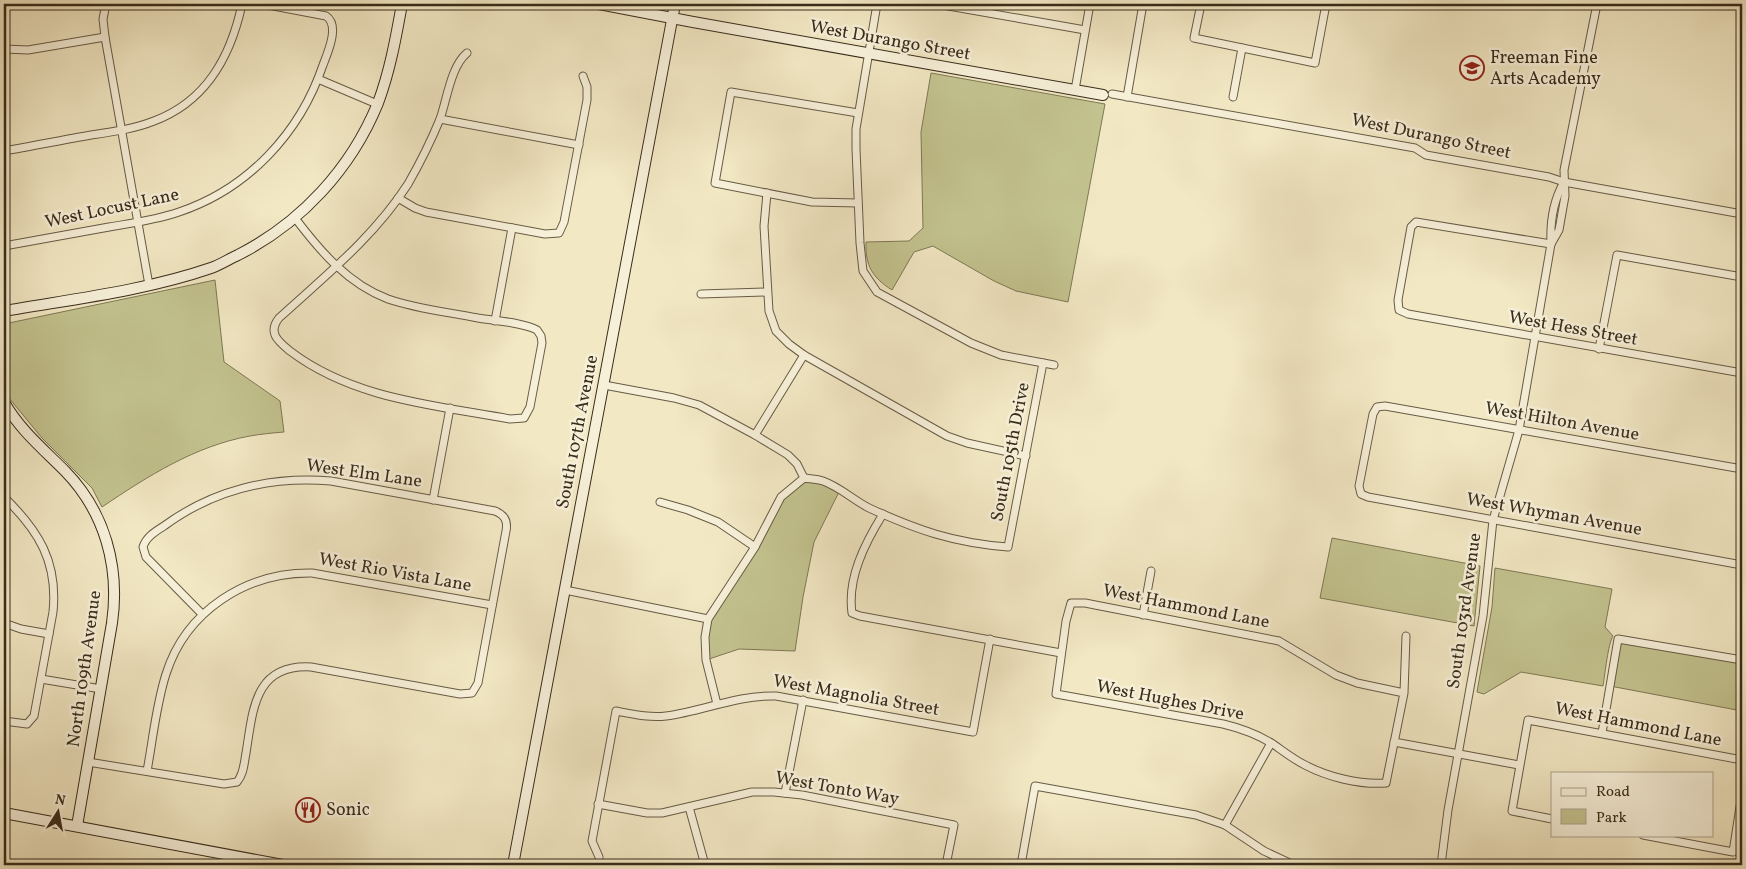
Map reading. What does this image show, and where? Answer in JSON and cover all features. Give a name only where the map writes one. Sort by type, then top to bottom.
[{"type":"street","points":[[106,4],[104,19],[105,37],[149,285]]},
{"type":"street","points":[[4,151],[147,124],[186,103],[219,68],[236,32],[242,4]]},
{"type":"street","name":"West Locust Lane","points":[[4,246],[138,222],[164,216],[202,203],[246,175],[269,155],[292,128],[304,108],[318,79],[332,31],[331,20],[322,15],[264,4]]},
{"type":"street","points":[[4,311],[149,285],[213,268],[262,242],[295,218],[336,175],[359,140],[377,104],[392,56],[402,4]]},
{"type":"street","name":"West Durango Street","points":[[599,4],[869,54],[1415,148],[1426,155],[1742,214]]},
{"type":"street","name":"South 107th Avenue","points":[[513,865],[675,4]]},
{"type":"street","points":[[878,4],[858,113],[856,149],[863,272],[878,292],[971,343],[1001,355],[1054,365]]},
{"type":"street","points":[[937,4],[1085,30]]},
{"type":"street","points":[[1075,90],[1090,4]]},
{"type":"street","points":[[1127,97],[1143,4]]},
{"type":"street","points":[[1201,4],[1194,38],[1315,63],[1326,4]]},
{"type":"street","name":"South 103rd Avenue","points":[[1441,865],[1482,616],[1493,520],[1519,430],[1551,244],[1550,228],[1557,194],[1564,182],[1564,170],[1597,4]]},
{"type":"street","points":[[4,49],[36,50],[105,37]]},
{"type":"street","points":[[1233,97],[1242,48]]},
{"type":"street","points":[[295,218],[337,266],[363,287],[389,299],[530,327],[540,333],[542,343],[530,407],[524,418],[510,419],[382,395],[345,383],[324,373],[295,355],[276,340],[274,329],[279,318],[337,266],[369,234],[398,198],[423,157],[440,119],[457,65],[467,53]]},
{"type":"street","points":[[398,198],[426,212],[545,234],[559,233],[564,222],[588,94],[586,81],[583,76]]},
{"type":"street","points":[[318,79],[377,104]]},
{"type":"street","points":[[858,113],[731,92],[715,183],[824,203],[858,203]]},
{"type":"street","points":[[440,119],[579,145]]},
{"type":"street","points":[[767,193],[764,226],[767,292],[769,311],[776,331],[804,355],[947,436],[967,443],[1026,456]]},
{"type":"street","name":"West Hess Street","points":[[1551,244],[1416,222],[1411,227],[1398,300],[1399,310],[1408,314],[1742,373]]},
{"type":"street","points":[[494,321],[512,228]]},
{"type":"street","points":[[1599,349],[1616,255],[1742,278]]},
{"type":"street","points":[[701,294],[767,292]]},
{"type":"street","points":[[755,435],[804,355]]},
{"type":"street","name":"South 105th Drive","points":[[883,514],[926,532],[952,540],[979,545],[1008,547],[1043,363]]},
{"type":"street","points":[[604,385],[674,398],[699,405],[788,454],[797,464],[804,478]]},
{"type":"street","name":"North 109th Avenue","points":[[4,402],[26,433],[77,484],[94,512],[105,536],[113,568],[114,601],[77,826]]},
{"type":"street","name":"West Hilton Avenue","points":[[1361,494],[1359,486],[1372,414],[1377,407],[1385,406],[1742,469]]},
{"type":"street","points":[[433,500],[450,408]]},
{"type":"street","points":[[717,704],[706,660],[705,637],[708,619],[755,547],[781,497],[804,478],[822,481],[883,514],[863,551],[854,578],[850,600],[852,613],[1061,653]]},
{"type":"street","name":"West Elm Lane","points":[[202,614],[146,557],[143,547],[146,540],[157,530],[195,506],[229,492],[269,482],[296,480],[330,481],[495,511],[503,515],[506,519],[506,531],[492,605]]},
{"type":"street","name":"West Whyman Avenue","points":[[1361,494],[1368,497],[1742,565]]},
{"type":"street","points":[[4,497],[32,527],[42,544],[49,561],[54,596],[35,712],[30,722],[23,724],[4,721]]},
{"type":"street","points":[[660,502],[688,510],[718,522],[755,547]]},
{"type":"street","points":[[1143,615],[1151,571]]},
{"type":"street","name":"West Rio Vista Lane","points":[[147,771],[166,672],[180,644],[202,614],[224,597],[252,583],[273,576],[301,573],[331,575],[492,605]]},
{"type":"street","points":[[565,590],[708,619]]},
{"type":"street","name":"West Hammond Lane","points":[[1061,653],[1071,602],[1085,602],[1143,615],[1279,640],[1336,675],[1357,683],[1404,693]]},
{"type":"street","points":[[88,762],[224,784],[237,782],[242,772],[253,710],[258,694],[267,682],[286,669],[311,667],[460,694],[472,693],[478,683],[492,605]]},
{"type":"street","points":[[4,623],[21,629],[49,634]]},
{"type":"street","points":[[1406,636],[1404,693],[1394,742],[1519,765],[1512,811],[1551,819]]},
{"type":"street","name":"West Magnolia Street","points":[[598,804],[616,711],[649,716],[666,716],[761,695],[803,700],[973,732],[990,639]]},
{"type":"street","points":[[1602,733],[1618,639],[1742,660]]},
{"type":"street","name":"West Hughes Drive","points":[[1061,653],[1056,694],[1241,728],[1324,774],[1376,784],[1386,783],[1394,742]]},
{"type":"street","points":[[41,679],[100,689]]},
{"type":"street","points":[[785,793],[803,700]]},
{"type":"street","name":"West Hammond Lane","points":[[1519,765],[1528,720],[1742,760]]},
{"type":"street","points":[[1225,825],[1271,743]]},
{"type":"street","points":[[1021,865],[1035,786],[1196,815],[1225,825],[1264,851],[1294,865]]},
{"type":"street","name":"West Tonto Way","points":[[598,804],[647,813],[662,813],[752,792],[785,793],[954,825],[946,865]]},
{"type":"street","points":[[1648,836],[1733,852],[1742,794]]},
{"type":"street","points":[[598,804],[592,841],[599,857]]},
{"type":"street","points":[[689,807],[705,865]]},
{"type":"street","points":[[4,813],[77,826],[250,862],[283,865]]},
{"type":"green space","points":[[931,73],[1105,104],[1068,302],[1016,291],[994,281],[933,246],[914,252],[892,290],[880,281],[871,270],[867,258],[866,242],[909,241],[923,228],[921,132]]},
{"type":"green space","points":[[215,280],[224,362],[280,401],[284,432],[254,435],[210,447],[173,464],[137,484],[102,507],[92,488],[42,438],[4,392],[4,324]]},
{"type":"green space","points":[[804,478],[840,490],[814,542],[795,651],[739,649],[706,660],[708,619],[755,547],[781,497]]},
{"type":"green space","points":[[1332,538],[1480,566],[1474,626],[1320,598]]},
{"type":"green space","points":[[1495,568],[1612,589],[1605,627],[1613,636],[1608,652],[1603,686],[1521,672],[1484,694],[1477,692],[1492,607]]},
{"type":"green space","points":[[1618,639],[1742,660],[1742,711],[1610,686]]},
{"type":"place","name":"Freeman Fine Arts Academy","points":[[1472,68]]},
{"type":"place","name":"Sonic","points":[[308,810]]}]
